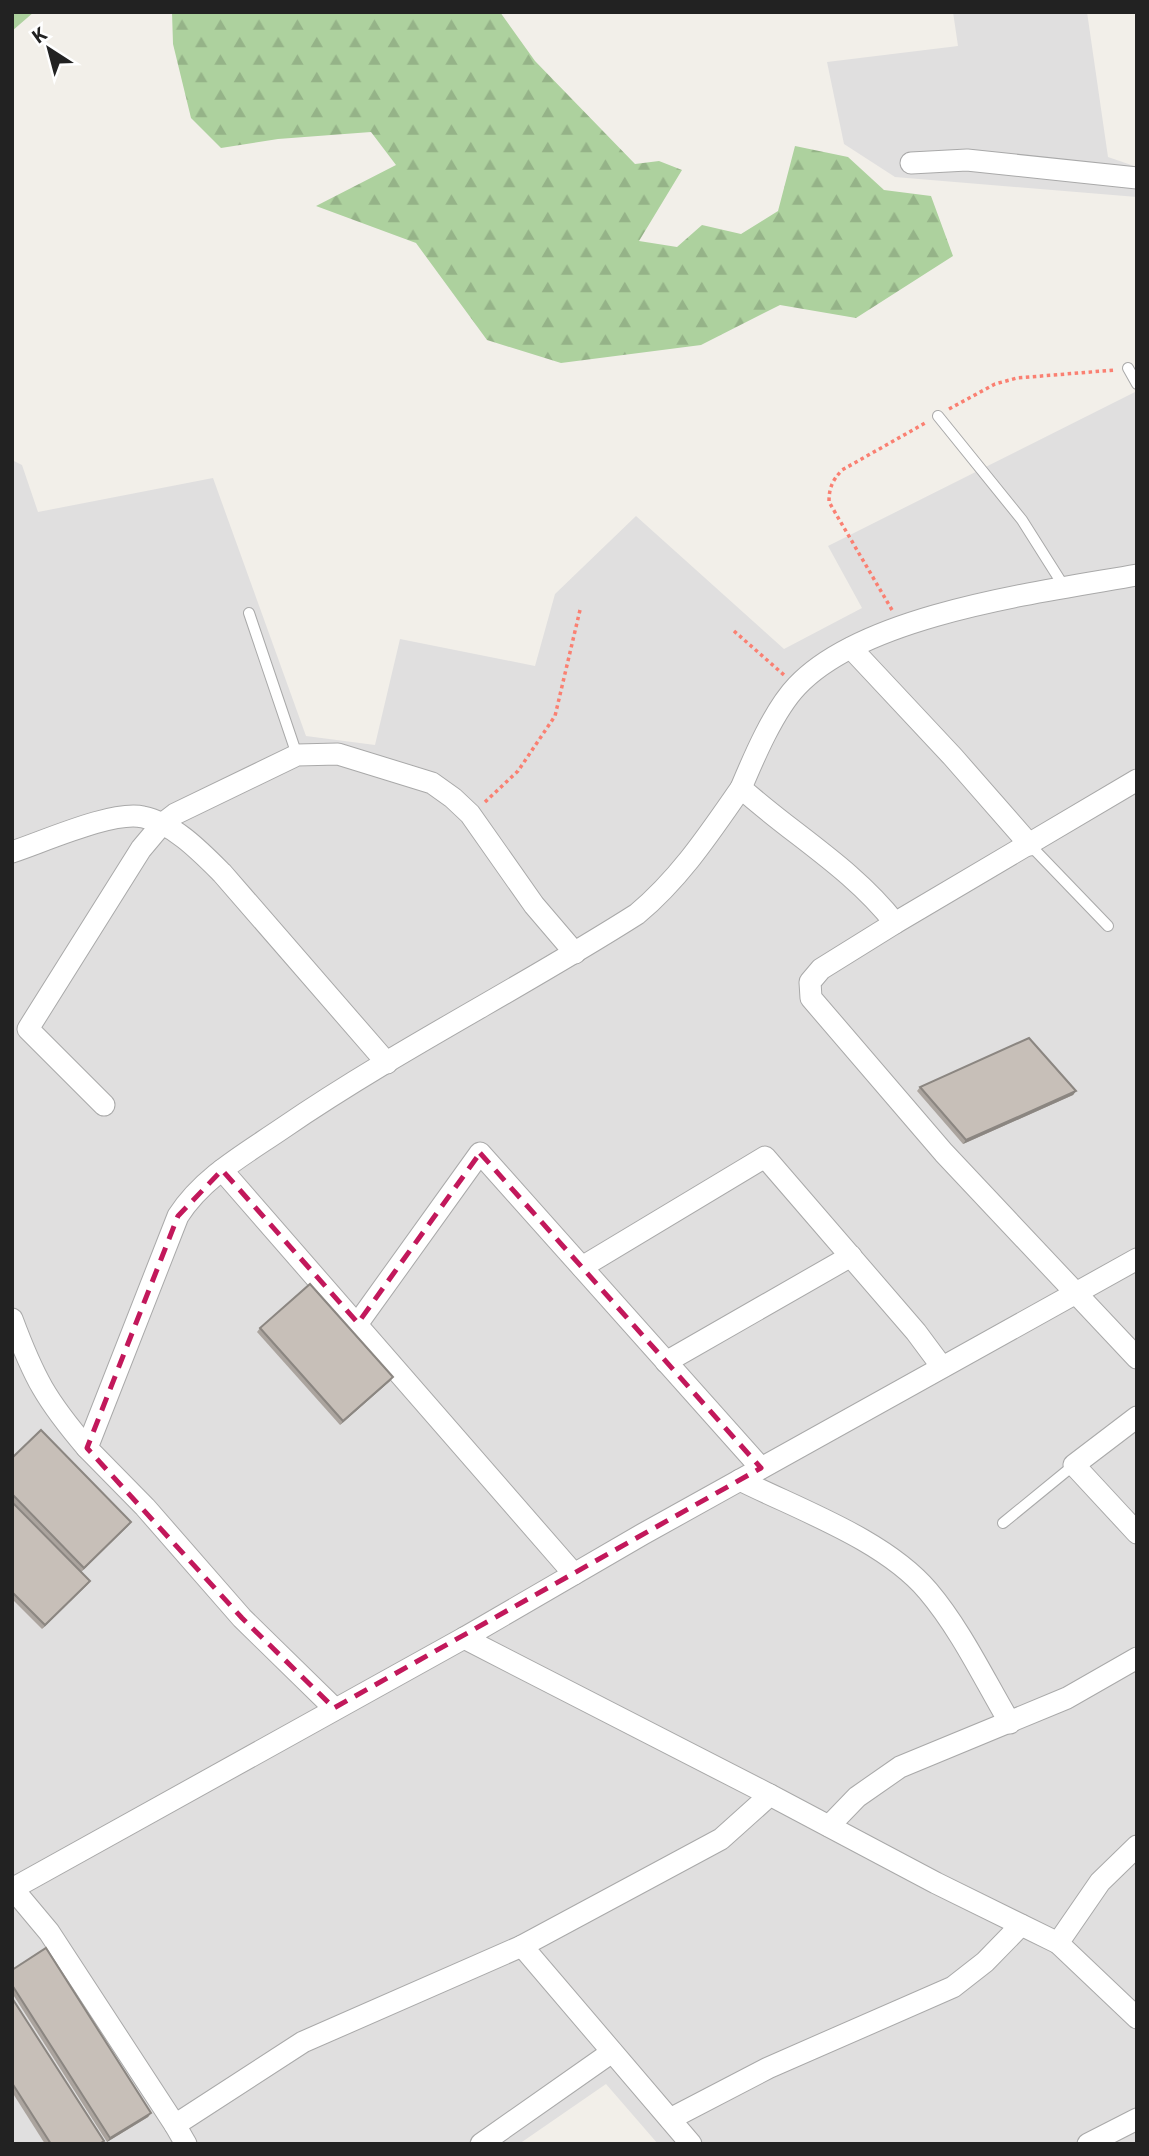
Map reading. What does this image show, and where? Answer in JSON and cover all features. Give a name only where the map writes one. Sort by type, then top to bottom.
[{"type":"street","points":[[911,163],[967,160],[1137,178]]},
{"type":"street","points":[[87,1448],[178,1216],[199,1189],[222,1170],[321,1102],[575,953],[637,914],[665,891],[741,788],[753,758],[796,686],[851,648],[934,615],[1137,575]]},
{"type":"street","points":[[851,648],[953,757],[1030,845]]},
{"type":"street","points":[[104,1105],[28,1029],[141,849],[162,824],[190,806],[297,755],[338,754],[432,783],[470,814],[516,883],[575,953]]},
{"type":"street","points":[[1137,780],[895,923],[821,969],[810,982],[811,998],[944,1153],[1137,1358]]},
{"type":"street","points":[[741,788],[776,820],[849,873],[895,923]]},
{"type":"street","points":[[12,852],[116,817],[143,817],[162,824],[222,873],[387,1063]]},
{"type":"street","points":[[358,1323],[480,1153],[761,1468]]},
{"type":"street","points":[[582,1267],[765,1157],[942,1367]]},
{"type":"street","points":[[222,1170],[574,1574]]},
{"type":"street","points":[[666,1362],[851,1256]]},
{"type":"street","points":[[770,1795],[721,1839],[522,1946],[303,2042],[181,2134],[49,1932],[13,1889],[1137,1259]]},
{"type":"street","points":[[12,1319],[33,1375],[52,1408],[145,1507],[242,1618],[334,1708]]},
{"type":"street","points":[[1137,1417],[1074,1465],[1137,1533]]},
{"type":"street","points":[[740,1480],[868,1541],[927,1589],[955,1628],[1010,1723]]},
{"type":"street","points":[[464,1638],[1058,1943],[1137,2018]]},
{"type":"street","points":[[829,1826],[857,1797],[900,1767],[1067,1698],[1137,1658]]},
{"type":"street","points":[[1058,1943],[1100,1882],[1137,1846]]},
{"type":"street","points":[[670,2119],[768,2068],[953,1987],[985,1962],[1021,1925]]},
{"type":"street","points":[[522,1946],[691,2144]]},
{"type":"street","points":[[481,2144],[612,2052]]},
{"type":"street","points":[[1088,2144],[1137,2119]]},
{"type":"lane","points":[[1128,369],[1137,384]]},
{"type":"lane","points":[[938,416],[1022,520],[1066,589]]},
{"type":"lane","points":[[249,613],[297,755]]},
{"type":"lane","points":[[1030,845],[1108,926]]},
{"type":"lane","points":[[1003,1523],[1074,1465]]},
{"type":"path","points":[[901,626],[829,502],[832,481],[842,470],[995,384],[1017,378],[1128,369]]},
{"type":"path","points":[[470,814],[518,771],[555,716],[580,610]]},
{"type":"path","points":[[734,631],[796,686]]},
{"type":"highlighted area","points":[[480,1153],[761,1468],[334,1708],[242,1618],[87,1448],[178,1216],[222,1170],[358,1323]]},
{"type":"shaded area","points":[[953,12],[1087,12],[1108,157],[1137,167],[1137,197],[895,177],[844,144],[827,62],[958,46]]},
{"type":"shaded area","points":[[1137,391],[1137,2144],[658,2144],[606,2084],[519,2144],[12,2144],[12,460],[22,465],[38,512],[213,478],[306,736],[375,745],[400,639],[535,666],[555,594],[636,516],[784,649],[862,608],[828,546]]},
{"type":"green space","points":[[12,12],[34,12],[12,31]]},
{"type":"green space","points":[[172,12],[500,12],[535,61],[635,164],[659,161],[682,170],[639,241],[677,247],[702,225],[741,234],[778,211],[795,146],[848,157],[884,190],[931,196],[953,256],[856,318],[780,305],[701,345],[561,363],[487,340],[416,243],[316,206],[396,165],[371,132],[278,139],[221,148],[191,118],[173,44]]},
{"type":"building","points":[[1029,1038],[1076,1091],[966,1140],[920,1087]]},
{"type":"building","points":[[310,1284],[393,1377],[343,1421],[260,1328]]},
{"type":"building","points":[[41,1430],[131,1522],[84,1568],[12,1494],[12,1458]]},
{"type":"building","points":[[12,1502],[90,1581],[45,1625],[12,1592]]},
{"type":"building","points":[[46,1948],[151,2113],[110,2138],[12,1985],[12,1970]]},
{"type":"building","points":[[12,1998],[104,2141],[99,2144],[51,2144],[12,2083]]}]
